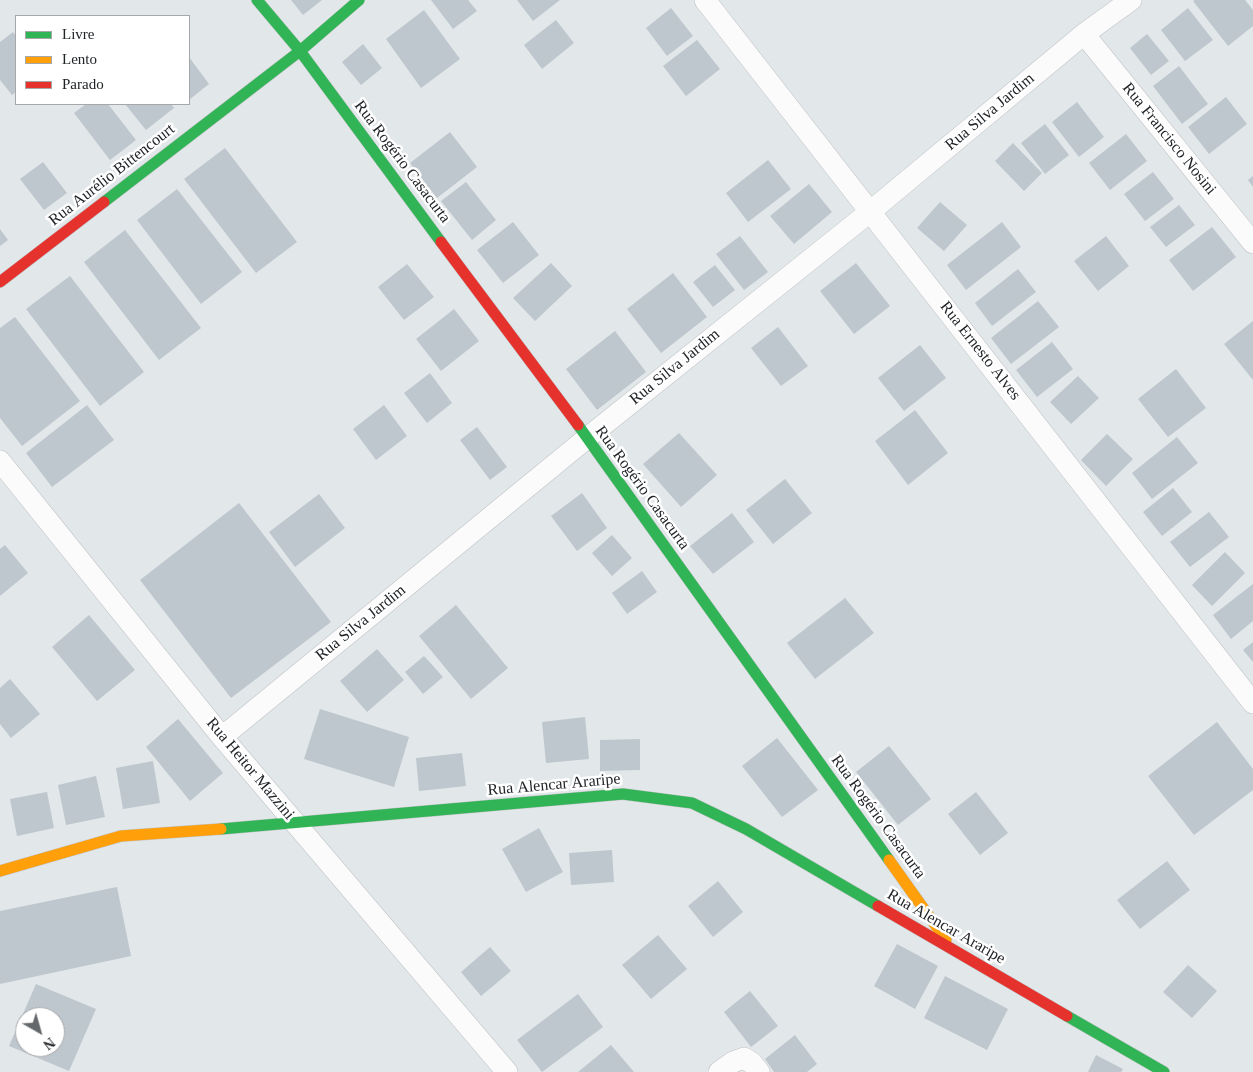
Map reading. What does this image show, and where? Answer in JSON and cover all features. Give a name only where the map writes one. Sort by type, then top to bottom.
[{"type":"street","name":"Rua Rogério Casacurta","points":[[257,0],[300,51],[587,438],[952,948]]},
{"type":"street","name":"Rua Aurélio Bittencourt","points":[[0,282],[300,51],[359,0]]},
{"type":"street","name":"Rua Ernesto Alves","points":[[705,0],[1253,703]]},
{"type":"street","name":"Rua Silva Jardim","points":[[222,737],[587,438],[871,211],[1084,34],[1131,0]]},
{"type":"street","name":"Rua Francisco Nosini","points":[[1084,34],[1253,243]]},
{"type":"street","name":"Rua Heitor Mazzini","points":[[0,461],[222,737],[507,1072]]},
{"type":"street","name":"Rua Alencar Araripe","points":[[0,871],[121,836],[296,823],[623,794],[692,803],[746,829],[1164,1072]]},
{"type":"street","points":[[719,1072],[733,1062],[744,1058],[752,1063],[759,1072]]},
{"type":"building","points":[[291,0],[322,0],[303,15]]},
{"type":"building","points":[[431,0],[468,0],[477,11],[453,29]]},
{"type":"building","points":[[517,0],[560,0],[533,21]]},
{"type":"building","points":[[1245,0],[1253,10],[1253,26],[1228,46],[1193,1]]},
{"type":"building","points":[[671,8],[693,36],[667,56],[646,28]]},
{"type":"building","points":[[1188,8],[1213,40],[1185,61],[1161,30]]},
{"type":"building","points":[[424,10],[460,59],[421,88],[386,39]]},
{"type":"building","points":[[556,20],[574,43],[542,69],[524,45]]},
{"type":"building","points":[[13,32],[15,35],[15,93],[12,95],[0,80],[0,42]]},
{"type":"building","points":[[1147,34],[1169,61],[1151,75],[1130,48]]},
{"type":"building","points":[[697,40],[720,69],[686,96],[663,66]]},
{"type":"building","points":[[363,44],[382,68],[361,85],[342,62]]},
{"type":"building","points":[[190,58],[209,84],[190,99]]},
{"type":"building","points":[[1179,66],[1208,104],[1182,124],[1153,86]]},
{"type":"building","points":[[1226,97],[1247,124],[1209,154],[1188,127]]},
{"type":"building","points":[[1077,102],[1104,137],[1079,157],[1052,122]]},
{"type":"building","points":[[85,105],[109,105],[136,140],[110,160],[74,113]]},
{"type":"building","points":[[126,105],[172,105],[174,108],[146,130]]},
{"type":"building","points":[[1045,124],[1069,155],[1045,174],[1021,143]]},
{"type":"building","points":[[450,132],[477,167],[437,198],[410,163]]},
{"type":"building","points":[[1126,134],[1147,161],[1110,190],[1089,163]]},
{"type":"building","points":[[1013,143],[1042,173],[1024,191],[995,161]]},
{"type":"building","points":[[225,148],[297,242],[256,273],[184,179]]},
{"type":"building","points":[[768,160],[791,189],[748,222],[726,193]]},
{"type":"building","points":[[43,162],[67,193],[44,210],[20,179]]},
{"type":"building","points":[[1153,172],[1174,199],[1145,221],[1124,194]]},
{"type":"building","points":[[1253,176],[1253,187],[1248,180]]},
{"type":"building","points":[[466,182],[496,220],[472,240],[441,201]]},
{"type":"building","points":[[809,184],[832,212],[794,244],[770,216]]},
{"type":"building","points":[[177,189],[242,272],[201,304],[137,220]]},
{"type":"building","points":[[940,202],[967,225],[944,251],[917,228]]},
{"type":"building","points":[[1179,205],[1195,225],[1166,247],[1150,227]]},
{"type":"building","points":[[513,222],[539,255],[503,283],[477,250]]},
{"type":"building","points":[[1002,222],[1021,247],[966,290],[947,265]]},
{"type":"building","points":[[1212,227],[1236,257],[1193,291],[1169,260]]},
{"type":"building","points":[[0,229],[8,240],[0,246]]},
{"type":"building","points":[[125,230],[201,328],[159,360],[84,262]]},
{"type":"building","points":[[740,236],[768,272],[744,290],[716,254]]},
{"type":"building","points":[[1106,236],[1129,266],[1098,291],[1074,261]]},
{"type":"building","points":[[551,263],[572,286],[535,321],[513,298]]},
{"type":"building","points":[[856,263],[890,306],[854,334],[820,291]]},
{"type":"building","points":[[407,264],[434,297],[404,320],[378,287]]},
{"type":"building","points":[[715,265],[735,290],[713,307],[693,282]]},
{"type":"building","points":[[1018,269],[1036,292],[992,326],[975,303]]},
{"type":"building","points":[[673,273],[707,317],[661,353],[627,309]]},
{"type":"building","points":[[70,276],[144,372],[100,406],[26,309]]},
{"type":"building","points":[[1038,301],[1059,327],[1011,364],[991,338]]},
{"type":"building","points":[[454,309],[479,341],[441,371],[416,339]]},
{"type":"building","points":[[15,317],[80,401],[22,446],[0,418],[0,328]]},
{"type":"building","points":[[1253,321],[1253,380],[1224,344]]},
{"type":"building","points":[[778,327],[808,366],[781,386],[751,348]]},
{"type":"building","points":[[615,331],[646,372],[597,410],[566,369]]},
{"type":"building","points":[[1052,342],[1073,369],[1037,397],[1016,370]]},
{"type":"building","points":[[920,345],[946,378],[904,411],[878,378]]},
{"type":"building","points":[[1176,369],[1206,408],[1168,437],[1138,399]]},
{"type":"building","points":[[430,373],[452,403],[427,423],[404,393]]},
{"type":"building","points":[[1078,376],[1099,398],[1071,424],[1050,402]]},
{"type":"building","points":[[87,405],[114,440],[52,487],[26,453]]},
{"type":"building","points":[[384,405],[407,436],[376,460],[353,429]]},
{"type":"building","points":[[915,410],[948,453],[908,485],[875,441]]},
{"type":"building","points":[[477,427],[507,467],[490,480],[460,440]]},
{"type":"building","points":[[679,433],[717,475],[681,507],[643,464]]},
{"type":"building","points":[[1107,434],[1133,459],[1106,486],[1081,460]]},
{"type":"building","points":[[1177,437],[1198,463],[1152,499],[1132,473]]},
{"type":"building","points":[[785,479],[812,513],[773,544],[746,510]]},
{"type":"building","points":[[1173,488],[1192,512],[1162,536],[1143,512]]},
{"type":"building","points":[[582,493],[607,528],[577,551],[551,516]]},
{"type":"building","points":[[319,494],[345,528],[295,567],[269,532]]},
{"type":"building","points":[[239,503],[331,622],[231,698],[140,580]]},
{"type":"building","points":[[1209,512],[1229,537],[1190,567],[1170,542]]},
{"type":"building","points":[[732,513],[754,542],[713,574],[690,546]]},
{"type":"building","points":[[612,535],[632,558],[612,576],[592,553]]},
{"type":"building","points":[[5,545],[28,573],[0,596],[0,549]]},
{"type":"building","points":[[1225,552],[1245,573],[1212,606],[1192,585]]},
{"type":"building","points":[[642,571],[657,592],[627,614],[612,593]]},
{"type":"building","points":[[1253,584],[1253,621],[1231,639],[1213,615]]},
{"type":"building","points":[[845,598],[874,633],[815,679],[787,643]]},
{"type":"building","points":[[456,605],[508,668],[471,699],[419,636]]},
{"type":"building","points":[[89,615],[135,670],[97,701],[52,647]]},
{"type":"building","points":[[1253,642],[1253,662],[1243,650]]},
{"type":"building","points":[[377,649],[404,680],[367,712],[340,681]]},
{"type":"building","points":[[424,656],[443,677],[423,694],[405,672]]},
{"type":"building","points":[[10,679],[40,714],[11,738],[0,724],[0,688]]},
{"type":"building","points":[[320,709],[409,737],[394,787],[304,759]]},
{"type":"building","points":[[585,717],[589,759],[546,763],[542,722]]},
{"type":"building","points":[[178,719],[223,773],[190,801],[146,747]]},
{"type":"building","points":[[1217,722],[1253,769],[1253,790],[1194,835],[1148,776]]},
{"type":"building","points":[[777,738],[818,790],[782,817],[742,766]]},
{"type":"building","points":[[640,739],[640,770],[600,771],[600,740]]},
{"type":"building","points":[[889,746],[931,799],[898,825],[856,772]]},
{"type":"building","points":[[462,753],[466,786],[419,791],[416,758]]},
{"type":"building","points":[[153,761],[160,803],[123,809],[116,768]]},
{"type":"building","points":[[96,776],[105,817],[66,825],[58,785]]},
{"type":"building","points":[[47,792],[54,828],[17,836],[10,799]]},
{"type":"building","points":[[976,792],[1008,833],[980,855],[948,814]]},
{"type":"building","points":[[539,828],[563,872],[526,892],[502,849]]},
{"type":"building","points":[[612,850],[614,882],[571,885],[569,853]]},
{"type":"building","points":[[1167,861],[1190,890],[1140,929],[1117,900]]},
{"type":"building","points":[[718,881],[743,912],[713,937],[688,906]]},
{"type":"building","points":[[117,887],[131,956],[0,984],[0,911]]},
{"type":"building","points":[[658,935],[687,969],[651,999],[622,965]]},
{"type":"building","points":[[897,944],[938,966],[915,1009],[874,986]]},
{"type":"building","points":[[490,947],[511,971],[481,996],[461,972]]},
{"type":"building","points":[[1188,965],[1217,991],[1192,1018],[1163,992]]},
{"type":"building","points":[[945,976],[1008,1009],[987,1050],[924,1018]]},
{"type":"building","points":[[36,984],[96,1009],[69,1071],[35,1057],[65,1057],[65,1007],[26,1007]]},
{"type":"building","points":[[750,991],[778,1026],[751,1047],[724,1012]]},
{"type":"building","points":[[578,994],[603,1027],[542,1072],[517,1040]]},
{"type":"building","points":[[15,1032],[15,1048],[9,1046]]},
{"type":"building","points":[[795,1035],[817,1064],[807,1072],[774,1072],[765,1059]]},
{"type":"building","points":[[611,1045],[634,1072],[578,1072]]},
{"type":"building","points":[[1096,1055],[1123,1069],[1121,1072],[1088,1072]]},
{"type":"traffic: fast","points":[[257,0],[300,51],[441,242]]},
{"type":"traffic: fast","points":[[104,202],[300,51],[359,0]]},
{"type":"traffic: fast","points":[[578,425],[889,860]]},
{"type":"traffic: fast","points":[[221,829],[623,794],[692,803],[746,829],[878,906]]},
{"type":"traffic: fast","points":[[1067,1016],[1164,1072]]},
{"type":"traffic: slow","points":[[0,871],[121,836],[221,829]]},
{"type":"traffic: slow","points":[[889,860],[946,940]]},
{"type":"traffic: jam","points":[[0,282],[104,202]]},
{"type":"traffic: jam","points":[[441,242],[578,425]]},
{"type":"traffic: jam","points":[[878,906],[1067,1016]]}]
